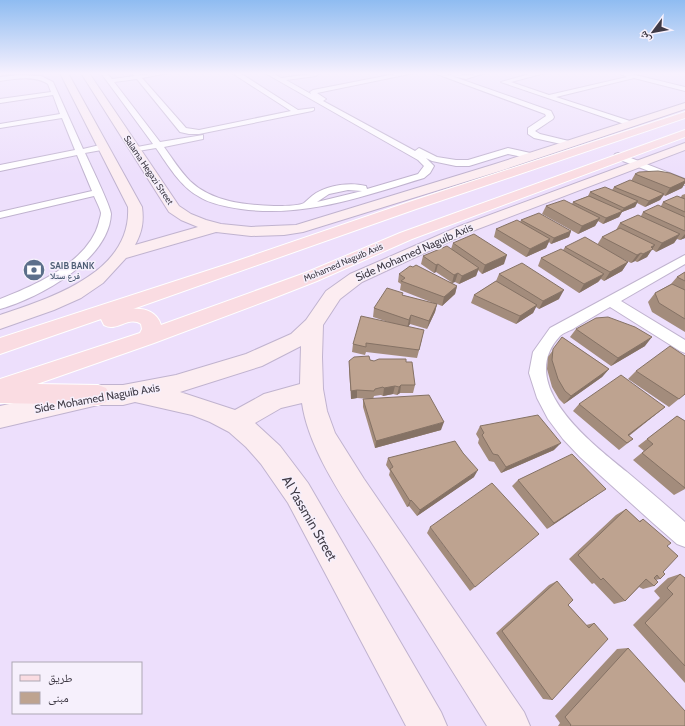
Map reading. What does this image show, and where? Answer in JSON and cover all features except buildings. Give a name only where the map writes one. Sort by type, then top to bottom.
[{"type":"main road","points":[[0,346],[237,268],[502,171],[620,131],[685,116]]},
{"type":"main road","name":"Mohamed Naguib Axis","points":[[0,388],[147,338],[264,295],[450,219],[685,132]]},
{"type":"main road","points":[[450,219],[465,229]]},
{"type":"main road","points":[[237,268],[235,277],[239,285],[249,292],[264,295]]},
{"type":"main road","points":[[37,334],[47,337],[58,336],[123,316],[136,315],[142,316],[150,321],[152,329],[147,338]]},
{"type":"main road","points":[[0,395],[110,395]]},
{"type":"street","points":[[0,304],[28,292],[63,272],[79,260],[92,247],[102,232],[105,223],[106,213],[62,107]]},
{"type":"street","name":"Salama Hegazi Street","points":[[93,107],[104,147],[135,207],[135,228],[132,236],[120,255]]},
{"type":"street","name":"Salama Hegazi Street","points":[[102,107],[136,152],[174,209],[191,220],[216,227]]},
{"type":"street","points":[[130,107],[186,182],[201,194],[224,203],[249,208],[276,210],[306,208],[312,199],[325,192],[341,188],[358,187],[376,189],[421,176],[427,172],[429,166],[421,158],[329,107]]},
{"type":"street","points":[[164,107],[183,130],[189,132],[199,132],[312,109]]},
{"type":"street","points":[[289,107],[297,112]]},
{"type":"street","points":[[338,107],[430,157],[442,161],[469,163],[508,151],[532,156]]},
{"type":"street","points":[[531,107],[548,113],[550,117],[531,130],[531,132],[537,136],[570,144]]},
{"type":"street","points":[[567,107],[620,131]]},
{"type":"street","points":[[0,322],[49,305],[74,294],[92,282],[120,255],[216,227],[260,232],[298,229],[502,171],[532,156],[620,131],[683,107]]},
{"type":"street","points":[[136,152],[335,110]]},
{"type":"street","points":[[0,126],[65,115]]},
{"type":"street","name":"Side Mohamed Naguib Axis","points":[[0,417],[18,412],[203,377],[236,367],[277,350],[298,339],[313,325],[333,295],[348,283],[400,257],[465,229],[685,146]]},
{"type":"street","points":[[0,168],[104,147]]},
{"type":"street","points":[[618,156],[685,182]]},
{"type":"street","points":[[0,214],[98,192]]},
{"type":"street","points":[[685,259],[555,332],[546,340],[540,353],[538,369],[540,387],[561,425],[578,443],[685,536]]},
{"type":"street","points":[[610,301],[685,347]]},
{"type":"street","points":[[313,325],[311,357],[315,412],[334,456],[354,489],[510,726]]},
{"type":"street","points":[[237,423],[253,410],[271,401],[290,395],[313,391]]},
{"type":"street","name":"Al Yassmin Street","points":[[110,395],[146,395],[169,400],[215,414],[237,423],[262,446],[283,470],[309,513],[427,726]]},
{"type":"place","name":"SAIB BANK فرع ستلا","points":[[34,270]]}]
